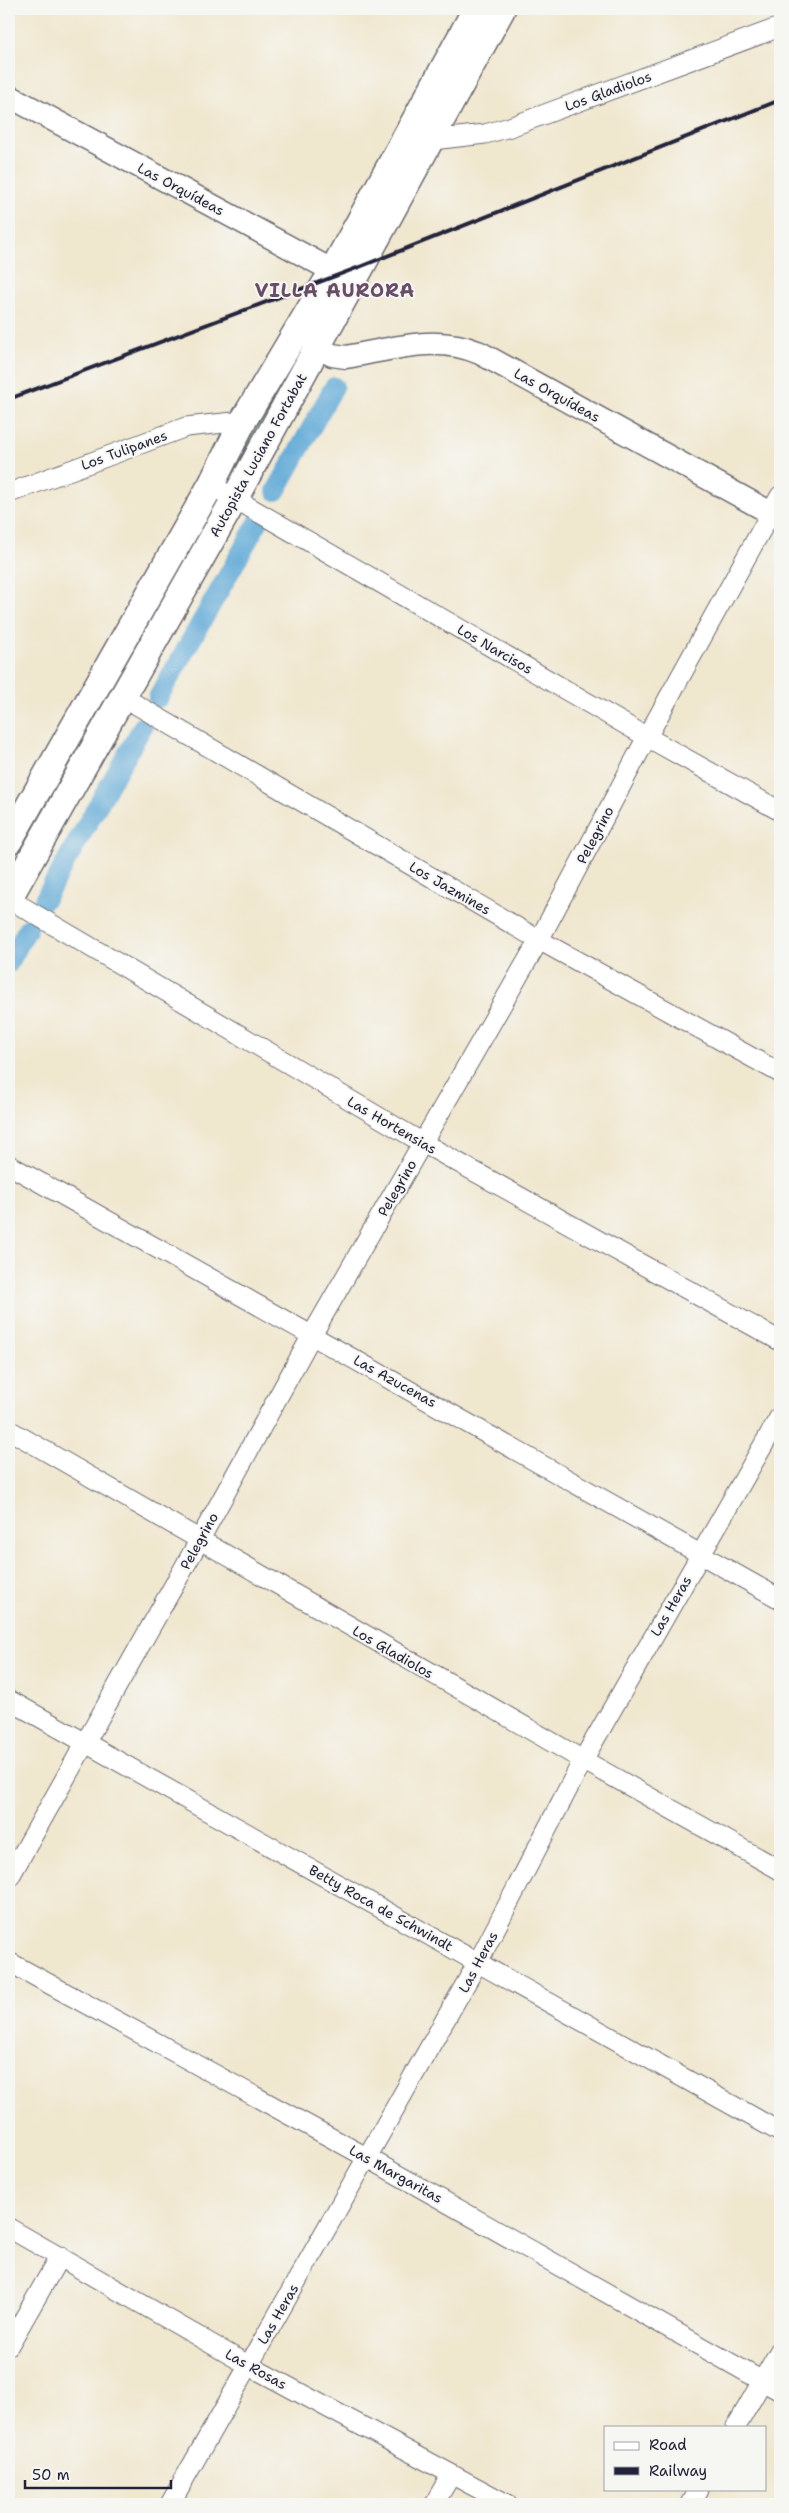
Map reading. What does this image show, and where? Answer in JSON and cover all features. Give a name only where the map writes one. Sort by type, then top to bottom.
[{"type":"main road","name":"Autopista Luciano Fortabat","points":[[9,898],[318,347],[343,276],[476,9]]},
{"type":"main road","name":"Autopista Luciano Fortabat","points":[[9,841],[211,485],[243,421],[343,276],[432,140],[502,9]]},
{"type":"street","name":"Los Gladiolos","points":[[432,140],[485,134],[510,127],[780,26]]},
{"type":"street","name":"Las Orquídeas","points":[[9,96],[343,276]]},
{"type":"street","name":"Las Orquídeas","points":[[318,347],[332,355],[346,357],[437,342],[461,345],[489,357],[777,508]]},
{"type":"street","name":"Los Tulipanes","points":[[9,493],[186,427],[243,421]]},
{"type":"street","name":"Los Narcisos","points":[[211,485],[647,737],[780,811]]},
{"type":"street","name":"Pelegrino","points":[[9,1878],[199,1541],[312,1335],[539,940],[647,737],[777,508]]},
{"type":"street","name":"Los Jazmines","points":[[123,697],[539,940],[780,1073]]},
{"type":"street","name":"Las Hortensias","points":[[9,898],[422,1144],[780,1341]]},
{"type":"street","name":"Las Azucenas","points":[[9,1165],[780,1599]]},
{"type":"street","name":"Las Heras","points":[[170,2504],[478,1962],[583,1760],[780,1416]]},
{"type":"street","name":"Los Gladiolos","points":[[9,1430],[199,1541],[780,1870]]},
{"type":"street","name":"Betty Roca de Schwindt","points":[[9,1700],[780,2132]]},
{"type":"street","name":"Las Margaritas","points":[[9,1962],[368,2158],[780,2391]]},
{"type":"street","name":"Las Rosas","points":[[9,2228],[248,2366],[507,2504]]},
{"type":"street","points":[[9,2345],[60,2256]]},
{"type":"street","points":[[737,2426],[780,2350]]},
{"type":"street","points":[[434,2504],[451,2475]]},
{"type":"street","points":[[690,2504],[698,2490]]},
{"type":"green space","points":[[329,294],[336,298],[242,465],[236,461]]},
{"type":"green space","points":[[210,507],[217,511],[48,803],[52,785]]},
{"type":"waterway","points":[[276,491],[334,387]]},
{"type":"waterway","points":[[158,698],[260,519]]},
{"type":"waterway","points":[[44,900],[143,726]]},
{"type":"waterway","points":[[9,963],[28,928]]},
{"type":"railway","points":[[9,399],[362,266],[780,100]]},
{"type":"district","name":"VILLA AURORA","points":[[335,290]]}]
